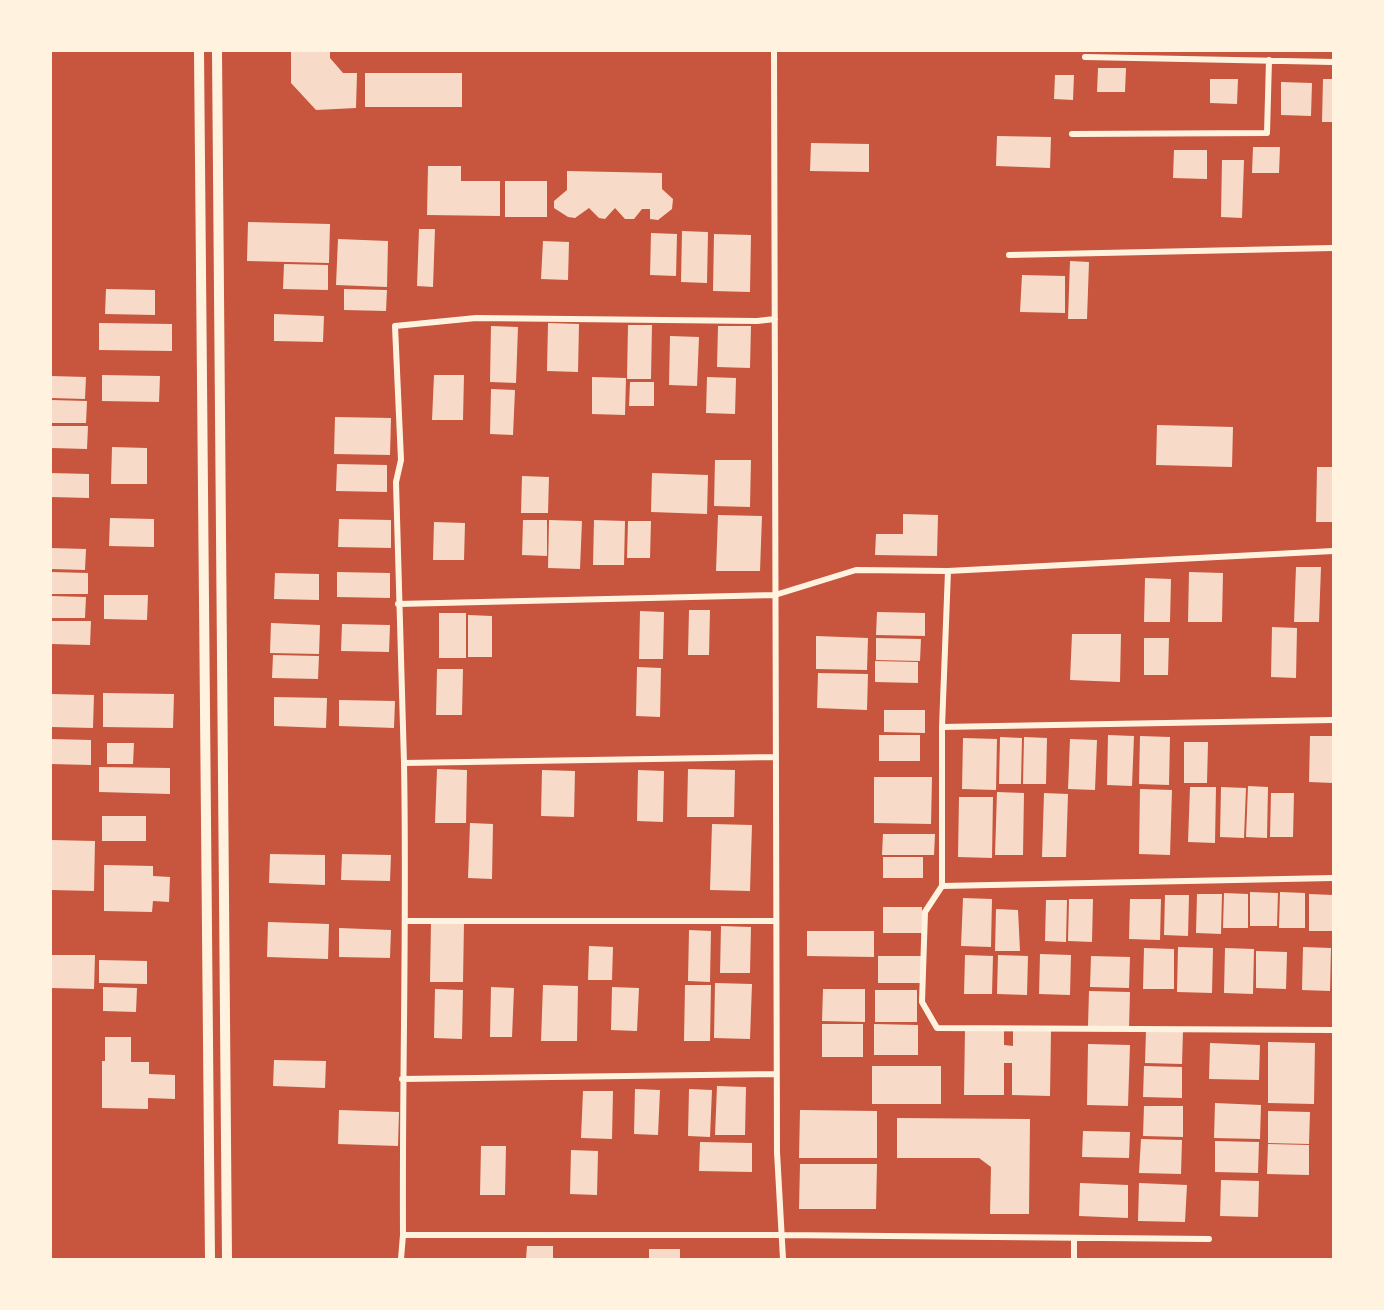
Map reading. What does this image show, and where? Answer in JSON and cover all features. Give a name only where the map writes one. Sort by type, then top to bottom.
[{"type":"street","points":[[199,51],[210,1259]]},
{"type":"street","points":[[217,51],[227,1259]]},
{"type":"street","points":[[774,51],[776,1074],[777,1152],[783,1259]]},
{"type":"street","points":[[1085,57],[1333,62]]},
{"type":"street","points":[[1072,134],[1267,133],[1269,60]]},
{"type":"street","points":[[1009,255],[1333,248]]},
{"type":"street","points":[[401,1259],[405,921],[404,762],[396,482],[401,460],[395,326],[476,318],[757,321],[774,319]]},
{"type":"street","points":[[398,604],[775,595],[856,570],[948,572],[1333,551]]},
{"type":"street","points":[[948,572],[942,727],[942,886],[925,912],[922,991],[922,1002],[937,1028],[1333,1030]]},
{"type":"street","points":[[942,727],[1333,720]]},
{"type":"street","points":[[404,762],[776,757]]},
{"type":"street","points":[[942,886],[1333,878]]},
{"type":"street","points":[[405,921],[776,921]]},
{"type":"street","points":[[402,1079],[776,1074]]},
{"type":"street","points":[[403,1235],[781,1235],[1209,1239]]},
{"type":"street","points":[[1074,1239],[1074,1259]]},
{"type":"building","points":[[291,51],[330,51],[330,58],[343,73],[357,73],[356,108],[316,110],[291,83]]},
{"type":"building","points":[[1098,68],[1126,68],[1125,92],[1097,92]]},
{"type":"building","points":[[365,73],[462,73],[462,107],[365,107]]},
{"type":"building","points":[[1055,75],[1074,75],[1073,100],[1054,99]]},
{"type":"building","points":[[1210,79],[1238,79],[1237,104],[1210,103]]},
{"type":"building","points":[[1323,79],[1333,79],[1333,122],[1322,122]]},
{"type":"building","points":[[1281,82],[1312,83],[1311,116],[1281,115]]},
{"type":"building","points":[[997,136],[1051,137],[1050,168],[996,166]]},
{"type":"building","points":[[811,143],[869,144],[869,172],[810,171]]},
{"type":"building","points":[[1253,147],[1280,147],[1279,173],[1252,173]]},
{"type":"building","points":[[1174,150],[1207,150],[1207,179],[1173,178]]},
{"type":"building","points":[[1222,160],[1244,160],[1242,218],[1221,217]]},
{"type":"building","points":[[428,166],[461,166],[461,181],[500,181],[500,216],[427,215]]},
{"type":"building","points":[[567,171],[662,173],[662,189],[673,199],[672,209],[658,220],[650,219],[650,209],[642,209],[634,219],[625,219],[615,208],[605,219],[599,218],[589,208],[575,218],[568,217],[554,208],[554,201],[567,190]]},
{"type":"building","points":[[505,181],[547,181],[547,217],[505,217]]},
{"type":"building","points":[[248,222],[330,224],[329,263],[247,261]]},
{"type":"building","points":[[419,229],[435,229],[433,287],[417,286]]},
{"type":"building","points":[[682,231],[708,232],[707,283],[681,282]]},
{"type":"building","points":[[651,233],[677,234],[676,276],[650,275]]},
{"type":"building","points":[[714,234],[751,235],[750,292],[713,291]]},
{"type":"building","points":[[338,239],[388,241],[387,287],[336,285]]},
{"type":"building","points":[[543,241],[569,242],[568,280],[541,279]]},
{"type":"building","points":[[1070,261],[1089,262],[1087,319],[1068,319]]},
{"type":"building","points":[[284,264],[328,265],[328,290],[283,289]]},
{"type":"building","points":[[1022,275],[1065,276],[1065,313],[1020,312]]},
{"type":"building","points":[[106,289],[155,290],[155,315],[105,314]]},
{"type":"building","points":[[344,289],[387,290],[386,311],[344,310]]},
{"type":"building","points":[[274,314],[324,316],[323,342],[274,341]]},
{"type":"building","points":[[99,323],[172,324],[172,351],[99,350]]},
{"type":"building","points":[[548,323],[579,324],[578,372],[547,371]]},
{"type":"building","points":[[628,325],[652,325],[651,379],[627,379]]},
{"type":"building","points":[[491,326],[518,327],[516,383],[490,382]]},
{"type":"building","points":[[718,326],[751,326],[750,368],[717,367]]},
{"type":"building","points":[[670,336],[699,337],[697,386],[669,385]]},
{"type":"building","points":[[102,375],[160,376],[159,402],[102,401]]},
{"type":"building","points":[[434,375],[464,375],[463,420],[432,420]]},
{"type":"building","points":[[51,376],[86,377],[85,399],[51,398]]},
{"type":"building","points":[[592,377],[626,378],[625,415],[592,414]]},
{"type":"building","points":[[707,377],[736,378],[735,414],[706,413]]},
{"type":"building","points":[[630,382],[654,382],[654,406],[629,406]]},
{"type":"building","points":[[491,389],[515,390],[513,435],[490,434]]},
{"type":"building","points":[[51,400],[87,401],[86,423],[51,423]]},
{"type":"building","points":[[335,417],[391,418],[390,455],[334,454]]},
{"type":"building","points":[[1157,425],[1233,427],[1232,467],[1156,465]]},
{"type":"building","points":[[51,426],[88,426],[87,449],[51,448]]},
{"type":"building","points":[[112,447],[147,448],[147,484],[111,484]]},
{"type":"building","points":[[715,460],[751,460],[750,507],[714,506]]},
{"type":"building","points":[[337,464],[387,465],[387,492],[336,491]]},
{"type":"building","points":[[1317,467],[1333,467],[1333,522],[1316,522]]},
{"type":"building","points":[[51,473],[89,474],[89,498],[51,497]]},
{"type":"building","points":[[652,473],[708,475],[707,514],[651,512]]},
{"type":"building","points":[[522,476],[549,477],[548,513],[521,513]]},
{"type":"building","points":[[903,514],[938,515],[937,556],[875,555],[876,534],[903,534]]},
{"type":"building","points":[[718,515],[762,516],[760,571],[716,571]]},
{"type":"building","points":[[110,518],[154,519],[154,547],[109,546]]},
{"type":"building","points":[[339,519],[391,520],[391,548],[338,547]]},
{"type":"building","points":[[523,520],[547,520],[547,556],[522,555]]},
{"type":"building","points":[[549,520],[582,521],[580,569],[548,568]]},
{"type":"building","points":[[594,520],[625,521],[624,565],[593,565]]},
{"type":"building","points":[[628,521],[651,521],[650,558],[627,558]]},
{"type":"building","points":[[434,522],[465,523],[464,560],[433,560]]},
{"type":"building","points":[[51,548],[86,549],[85,570],[51,569]]},
{"type":"building","points":[[1296,567],[1321,567],[1319,622],[1294,622]]},
{"type":"building","points":[[51,572],[88,573],[88,594],[51,594]]},
{"type":"building","points":[[337,572],[390,573],[390,598],[337,597]]},
{"type":"building","points":[[1189,572],[1223,573],[1222,622],[1188,622]]},
{"type":"building","points":[[275,573],[319,574],[319,600],[274,599]]},
{"type":"building","points":[[1145,578],[1171,579],[1170,622],[1144,622]]},
{"type":"building","points":[[104,595],[148,595],[147,620],[104,619]]},
{"type":"building","points":[[51,596],[86,597],[85,618],[51,618]]},
{"type":"building","points":[[689,610],[710,610],[709,655],[688,655]]},
{"type":"building","points":[[640,611],[664,612],[663,659],[639,659]]},
{"type":"building","points":[[877,612],[925,613],[925,636],[876,635]]},
{"type":"building","points":[[439,613],[466,613],[466,658],[439,658]]},
{"type":"building","points":[[468,615],[492,616],[492,657],[468,657]]},
{"type":"building","points":[[51,621],[91,621],[90,645],[51,644]]},
{"type":"building","points":[[271,623],[320,625],[319,654],[270,653]]},
{"type":"building","points":[[342,624],[390,625],[389,652],[341,651]]},
{"type":"building","points":[[1272,627],[1297,628],[1296,678],[1271,677]]},
{"type":"building","points":[[1072,634],[1121,634],[1120,682],[1070,680]]},
{"type":"building","points":[[816,636],[868,638],[867,670],[816,669]]},
{"type":"building","points":[[876,638],[921,639],[920,661],[876,660]]},
{"type":"building","points":[[1144,638],[1169,638],[1168,675],[1144,675]]},
{"type":"building","points":[[273,655],[319,656],[318,679],[272,678]]},
{"type":"building","points":[[875,661],[918,662],[918,683],[875,682]]},
{"type":"building","points":[[637,667],[661,668],[660,717],[636,716]]},
{"type":"building","points":[[437,669],[463,669],[462,715],[436,715]]},
{"type":"building","points":[[818,673],[868,674],[867,710],[817,708]]},
{"type":"building","points":[[103,693],[174,694],[173,728],[103,727]]},
{"type":"building","points":[[51,694],[94,695],[93,728],[51,727]]},
{"type":"building","points":[[274,697],[327,698],[326,728],[274,726]]},
{"type":"building","points":[[339,700],[395,701],[394,728],[339,726]]},
{"type":"building","points":[[884,710],[925,710],[925,733],[884,732]]},
{"type":"building","points":[[879,735],[920,735],[920,761],[879,761]]},
{"type":"building","points":[[1108,735],[1134,736],[1132,786],[1107,785]]},
{"type":"building","points":[[1140,736],[1170,737],[1169,785],[1139,784]]},
{"type":"building","points":[[1310,736],[1333,736],[1333,783],[1309,782]]},
{"type":"building","points":[[1000,737],[1022,738],[1021,784],[999,784]]},
{"type":"building","points":[[1024,737],[1047,738],[1046,784],[1023,784]]},
{"type":"building","points":[[963,738],[997,739],[996,790],[962,789]]},
{"type":"building","points":[[51,739],[91,740],[91,765],[51,764]]},
{"type":"building","points":[[1070,739],[1097,740],[1095,790],[1068,789]]},
{"type":"building","points":[[1184,742],[1208,742],[1207,783],[1184,783]]},
{"type":"building","points":[[107,743],[134,743],[133,764],[107,764]]},
{"type":"building","points":[[99,767],[170,768],[170,794],[99,792]]},
{"type":"building","points":[[437,769],[467,770],[466,823],[435,823]]},
{"type":"building","points":[[688,769],[735,770],[734,817],[687,817]]},
{"type":"building","points":[[542,770],[575,771],[574,817],[541,816]]},
{"type":"building","points":[[638,770],[664,771],[663,822],[637,821]]},
{"type":"building","points":[[874,777],[932,777],[931,824],[874,823]]},
{"type":"building","points":[[1248,786],[1268,787],[1267,838],[1246,837]]},
{"type":"building","points":[[1190,787],[1216,787],[1215,843],[1188,842]]},
{"type":"building","points":[[1221,787],[1246,788],[1244,838],[1220,837]]},
{"type":"building","points":[[1140,789],[1172,790],[1170,855],[1139,854]]},
{"type":"building","points":[[997,792],[1024,793],[1023,855],[995,855]]},
{"type":"building","points":[[1044,793],[1068,794],[1066,857],[1042,857]]},
{"type":"building","points":[[1271,793],[1294,793],[1293,837],[1270,837]]},
{"type":"building","points":[[959,797],[993,797],[992,858],[958,857]]},
{"type":"building","points":[[102,816],[146,816],[146,841],[102,841]]},
{"type":"building","points":[[470,823],[493,824],[492,879],[468,878]]},
{"type":"building","points":[[712,824],[752,825],[750,891],[710,890]]},
{"type":"building","points":[[883,834],[935,834],[934,855],[882,855]]},
{"type":"building","points":[[51,840],[95,841],[94,891],[51,890]]},
{"type":"building","points":[[270,854],[325,855],[325,885],[269,883]]},
{"type":"building","points":[[342,854],[391,855],[390,881],[341,880]]},
{"type":"building","points":[[883,857],[923,857],[923,878],[883,878]]},
{"type":"building","points":[[104,865],[153,866],[153,876],[170,877],[169,902],[153,901],[152,912],[104,911]]},
{"type":"building","points":[[1250,892],[1278,893],[1277,926],[1250,926]]},
{"type":"building","points":[[1280,892],[1305,893],[1305,928],[1279,928]]},
{"type":"building","points":[[1224,893],[1248,894],[1248,928],[1223,928]]},
{"type":"building","points":[[1197,894],[1222,894],[1221,934],[1196,933]]},
{"type":"building","points":[[1309,894],[1333,895],[1333,931],[1309,931]]},
{"type":"building","points":[[1165,895],[1189,895],[1188,936],[1164,935]]},
{"type":"building","points":[[963,898],[992,899],[991,947],[961,946]]},
{"type":"building","points":[[1069,899],[1093,899],[1092,942],[1068,941]]},
{"type":"building","points":[[1130,899],[1161,899],[1160,940],[1129,939]]},
{"type":"building","points":[[1046,900],[1067,900],[1066,942],[1045,941]]},
{"type":"building","points":[[883,907],[922,907],[922,933],[883,933]]},
{"type":"building","points":[[996,909],[1018,910],[1020,951],[995,951]]},
{"type":"building","points":[[268,922],[329,924],[328,959],[267,957]]},
{"type":"building","points":[[431,922],[464,922],[463,982],[430,982]]},
{"type":"building","points":[[721,926],[751,927],[750,973],[720,973]]},
{"type":"building","points":[[339,928],[391,930],[390,958],[339,957]]},
{"type":"building","points":[[689,930],[711,931],[710,982],[688,981]]},
{"type":"building","points":[[807,931],[874,931],[874,957],[807,956]]},
{"type":"building","points":[[589,946],[613,947],[612,980],[588,980]]},
{"type":"building","points":[[1178,947],[1213,948],[1212,993],[1177,992]]},
{"type":"building","points":[[1303,947],[1331,948],[1330,991],[1302,990]]},
{"type":"building","points":[[1144,948],[1174,949],[1174,989],[1143,989]]},
{"type":"building","points":[[1225,948],[1254,949],[1253,994],[1224,993]]},
{"type":"building","points":[[1256,951],[1287,952],[1286,989],[1256,988]]},
{"type":"building","points":[[1040,954],[1071,955],[1070,995],[1039,994]]},
{"type":"building","points":[[51,955],[95,955],[94,989],[51,988]]},
{"type":"building","points":[[965,955],[993,956],[992,994],[964,994]]},
{"type":"building","points":[[998,955],[1028,956],[1027,995],[997,994]]},
{"type":"building","points":[[878,956],[921,956],[921,983],[878,983]]},
{"type":"building","points":[[1091,956],[1130,957],[1129,988],[1090,987]]},
{"type":"building","points":[[99,960],[147,961],[147,984],[99,983]]},
{"type":"building","points":[[715,983],[752,984],[750,1039],[714,1038]]},
{"type":"building","points":[[543,985],[578,986],[577,1041],[541,1041]]},
{"type":"building","points":[[685,985],[711,985],[710,1041],[684,1041]]},
{"type":"building","points":[[103,987],[137,988],[136,1012],[103,1011]]},
{"type":"building","points":[[491,987],[514,988],[512,1037],[490,1037]]},
{"type":"building","points":[[612,987],[639,988],[637,1031],[611,1030]]},
{"type":"building","points":[[435,989],[463,990],[462,1039],[434,1038]]},
{"type":"building","points":[[823,989],[865,989],[865,1022],[822,1021]]},
{"type":"building","points":[[875,990],[917,990],[917,1022],[875,1022]]},
{"type":"building","points":[[1089,991],[1130,992],[1129,1027],[1088,1026]]},
{"type":"building","points":[[822,1024],[863,1024],[863,1057],[822,1057]]},
{"type":"building","points":[[874,1024],[918,1025],[918,1055],[874,1055]]},
{"type":"building","points":[[965,1029],[1004,1029],[1004,1045],[1013,1046],[1013,1030],[1051,1030],[1050,1096],[1012,1095],[1012,1063],[1004,1063],[1004,1095],[964,1095]]},
{"type":"building","points":[[1146,1030],[1183,1031],[1182,1064],[1145,1063]]},
{"type":"building","points":[[105,1037],[131,1037],[131,1062],[149,1062],[149,1074],[175,1075],[175,1099],[148,1098],[148,1109],[102,1108],[102,1061],[105,1061]]},
{"type":"building","points":[[1268,1042],[1315,1043],[1314,1104],[1268,1103]]},
{"type":"building","points":[[1210,1043],[1260,1045],[1259,1080],[1209,1079]]},
{"type":"building","points":[[1088,1044],[1130,1045],[1128,1106],[1087,1105]]},
{"type":"building","points":[[274,1060],[326,1061],[325,1088],[273,1086]]},
{"type":"building","points":[[872,1066],[941,1066],[941,1104],[872,1104]]},
{"type":"building","points":[[1144,1066],[1182,1067],[1182,1098],[1143,1097]]},
{"type":"building","points":[[717,1086],[746,1087],[745,1135],[715,1135]]},
{"type":"building","points":[[635,1089],[660,1090],[658,1135],[634,1134]]},
{"type":"building","points":[[689,1089],[712,1090],[710,1137],[688,1136]]},
{"type":"building","points":[[583,1091],[613,1091],[612,1139],[581,1138]]},
{"type":"building","points":[[1215,1103],[1261,1105],[1260,1139],[1214,1138]]},
{"type":"building","points":[[1144,1106],[1183,1106],[1183,1137],[1143,1136]]},
{"type":"building","points":[[339,1110],[399,1112],[398,1146],[338,1144]]},
{"type":"building","points":[[800,1110],[877,1111],[877,1158],[799,1158]]},
{"type":"building","points":[[1268,1111],[1310,1112],[1309,1144],[1268,1143]]},
{"type":"building","points":[[897,1118],[1030,1119],[1029,1214],[990,1214],[991,1167],[979,1158],[897,1158]]},
{"type":"building","points":[[1083,1131],[1130,1132],[1129,1158],[1082,1157]]},
{"type":"building","points":[[1141,1139],[1182,1140],[1181,1174],[1139,1173]]},
{"type":"building","points":[[1215,1141],[1259,1142],[1258,1173],[1215,1172]]},
{"type":"building","points":[[700,1142],[752,1143],[752,1172],[699,1171]]},
{"type":"building","points":[[1268,1144],[1309,1145],[1309,1175],[1267,1174]]},
{"type":"building","points":[[481,1146],[506,1146],[505,1195],[480,1195]]},
{"type":"building","points":[[571,1150],[598,1151],[597,1195],[570,1194]]},
{"type":"building","points":[[800,1164],[877,1164],[876,1209],[799,1209]]},
{"type":"building","points":[[1221,1180],[1259,1181],[1258,1217],[1220,1216]]},
{"type":"building","points":[[1080,1183],[1128,1185],[1128,1218],[1079,1216]]},
{"type":"building","points":[[1139,1183],[1187,1185],[1185,1222],[1138,1221]]},
{"type":"building","points":[[527,1246],[553,1246],[553,1259],[526,1259]]},
{"type":"building","points":[[649,1249],[680,1249],[680,1259],[649,1259]]}]
